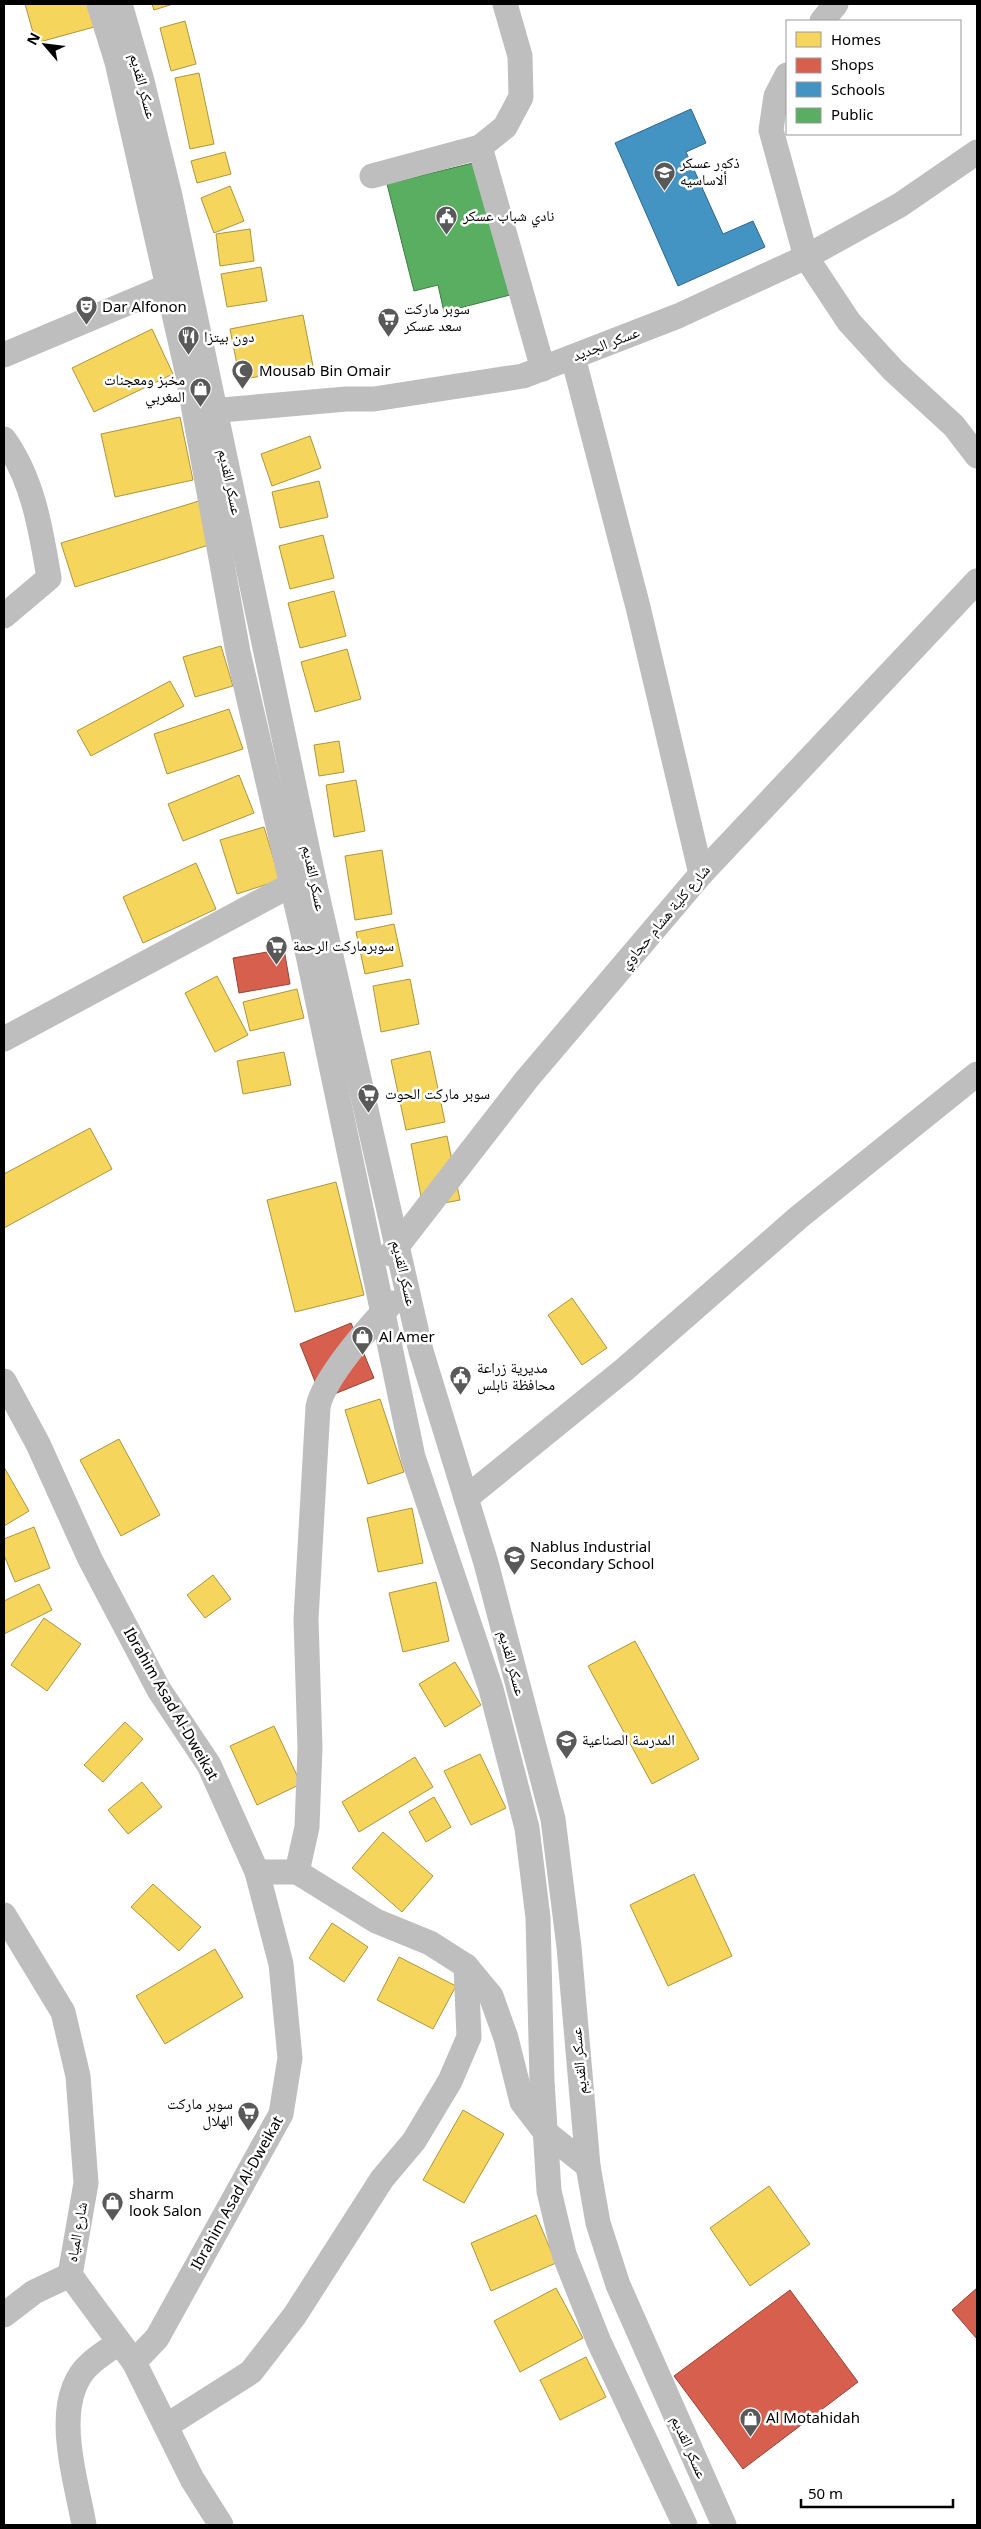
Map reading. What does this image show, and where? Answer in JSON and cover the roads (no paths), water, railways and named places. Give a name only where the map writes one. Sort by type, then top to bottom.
[{"type":"street","name":"عسكر القديم","points":[[99,4],[117,62],[168,286],[204,411],[421,1351],[486,1563],[553,1820],[569,1946],[588,2166],[598,2222],[618,2285],[724,2525]]},
{"type":"street","name":"عسكر القديم","points":[[120,4],[142,81],[170,196],[204,411],[238,652],[292,885],[384,1311],[413,1457],[490,1688],[527,1828],[538,1918],[545,2132],[549,2191],[564,2254],[599,2342],[685,2525]]},
{"type":"street","points":[[372,176],[480,147],[505,127],[521,97],[520,56],[505,4]]},
{"type":"street","points":[[823,20],[836,4]]},
{"type":"street","points":[[786,77],[776,96],[771,130],[806,257],[849,322],[893,370],[954,426],[977,456]]},
{"type":"street","points":[[480,147],[543,369]]},
{"type":"street","name":"عسكر الجديد","points":[[204,411],[346,399],[374,399],[523,376],[678,316],[806,257],[900,205],[977,152]]},
{"type":"street","points":[[4,355],[168,286]]},
{"type":"street","points":[[573,357],[638,607],[701,874]]},
{"type":"street","points":[[4,439],[12,451],[38,512],[49,578],[4,616]]},
{"type":"street","name":"شارع كلية هشام حجاوي","points":[[376,1274],[527,1079],[701,874],[977,581]]},
{"type":"street","points":[[4,1039],[292,885],[316,890]]},
{"type":"street","points":[[466,1498],[625,1370],[799,1217],[977,1074]]},
{"type":"street","points":[[297,1872],[307,1827],[310,1748],[306,1619],[318,1407],[327,1385],[346,1357],[384,1311],[407,1289]]},
{"type":"street","name":"Ibrahim Asad Al-Dweikat","points":[[4,1381],[38,1444],[90,1559],[159,1690],[210,1765],[257,1872],[281,1964],[290,2058],[281,2114],[157,2338],[126,2352],[90,2364],[75,2386],[68,2406],[67,2430],[84,2525]]},
{"type":"street","points":[[257,1872],[297,1872],[376,1921],[430,1943],[466,1966],[491,1996],[506,2038],[522,2102],[545,2132],[588,2166]]},
{"type":"street","name":"شارع المياه","points":[[4,1915],[63,2012],[78,2076],[86,2183],[70,2274],[126,2352],[192,2479],[221,2525]]},
{"type":"street","points":[[166,2426],[251,2372],[295,2315],[382,2179],[414,2141],[450,2081],[469,2037],[466,1966]]},
{"type":"street","points":[[4,2315],[34,2292],[70,2274]]},
{"type":"place","name":"ذكور عسكر ألاساسيه","points":[[664,191]]},
{"type":"place","name":"نادي شباب عسكر","points":[[447,235]]},
{"type":"place","name":"Dar Alfonon","points":[[86,326]]},
{"type":"place","name":"سوبر ماركت سعد عسكر","points":[[388,337]]},
{"type":"place","name":"دون بيتزا","points":[[188,356]]},
{"type":"place","name":"Mousab Bin Omair","points":[[243,390]]},
{"type":"place","name":"مخبز ومعجنات المغربي","points":[[201,408]]},
{"type":"place","name":"سوبرماركت الرحمة","points":[[277,965]]},
{"type":"place","name":"سوبر ماركت الحوت","points":[[369,1113]]},
{"type":"place","name":"Al Amer","points":[[363,1356]]},
{"type":"place","name":"مديرية زراعة محافظة نابلس","points":[[461,1396]]},
{"type":"place","name":"Nablus Industrial Secondary School","points":[[514,1575]]},
{"type":"place","name":"المدرسة الصناعية","points":[[566,1759]]},
{"type":"place","name":"سوبر ماركت الهلال","points":[[249,2132]]},
{"type":"place","name":"sharm look Salon","points":[[113,2222]]},
{"type":"place","name":"Al Motahidah","points":[[750,2437]]}]
